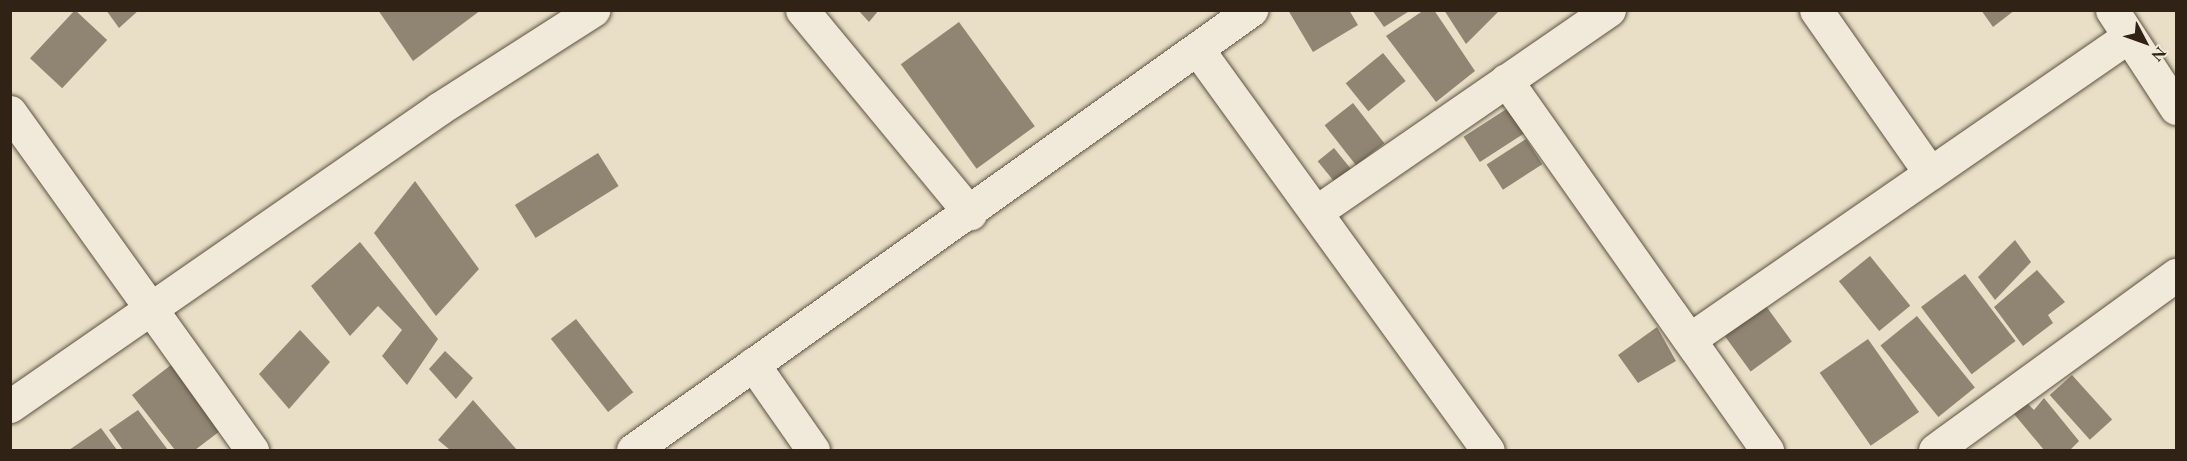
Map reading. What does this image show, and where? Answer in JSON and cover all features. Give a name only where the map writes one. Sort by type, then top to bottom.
[{"type":"street","points":[[10,406],[151,306],[440,108],[593,10]]},
{"type":"street","points":[[802,10],[970,213]]},
{"type":"street","points":[[633,450],[970,213],[1251,10]]},
{"type":"street","points":[[1316,212],[1608,10]]},
{"type":"street","points":[[1816,10],[1930,173]]},
{"type":"street","points":[[1690,339],[1930,173],[2121,23],[2176,108]]},
{"type":"street","points":[[1198,50],[1484,449]]},
{"type":"street","points":[[1506,80],[1767,450]]},
{"type":"street","points":[[10,112],[252,450]]},
{"type":"street","points":[[1935,450],[2176,275]]},
{"type":"street","points":[[753,364],[813,450]]},
{"type":"building","points":[[75,10],[107,40],[62,88],[30,58]]},
{"type":"building","points":[[106,10],[139,10],[119,28]]},
{"type":"building","points":[[378,10],[481,10],[413,61]]},
{"type":"building","points":[[858,10],[879,10],[869,22]]},
{"type":"building","points":[[1288,10],[1349,10],[1358,25],[1313,52]]},
{"type":"building","points":[[1372,10],[1411,10],[1384,27]]},
{"type":"building","points":[[1424,10],[1434,10],[1475,71],[1436,102],[1386,36]]},
{"type":"building","points":[[1444,10],[1500,10],[1466,44]]},
{"type":"building","points":[[1981,10],[2015,10],[1993,27]]},
{"type":"building","points":[[959,22],[1035,126],[977,169],[901,64]]},
{"type":"building","points":[[1383,53],[1406,81],[1368,111],[1346,83]]},
{"type":"building","points":[[1353,103],[1384,143],[1356,165],[1325,125]]},
{"type":"building","points":[[1508,108],[1524,133],[1480,162],[1464,137]]},
{"type":"building","points":[[1526,139],[1542,164],[1503,190],[1487,165]]},
{"type":"building","points":[[1334,148],[1355,174],[1338,187],[1318,161]]},
{"type":"building","points":[[598,153],[619,186],[536,238],[515,205]]},
{"type":"building","points":[[415,181],[479,269],[436,316],[374,233]]},
{"type":"building","points":[[2015,240],[2031,262],[1995,300],[1978,277]]},
{"type":"building","points":[[360,242],[438,339],[407,385],[382,356],[402,330],[378,306],[350,336],[311,286]]},
{"type":"building","points":[[1870,256],[1910,306],[1879,331],[1839,281]]},
{"type":"building","points":[[2037,270],[2065,302],[2048,315],[2053,323],[2023,346],[1994,307]]},
{"type":"building","points":[[1965,274],[2016,341],[1972,374],[1921,307]]},
{"type":"building","points":[[1766,306],[1792,342],[1751,372],[1725,336]]},
{"type":"building","points":[[1917,316],[1975,387],[1938,417],[1880,346]]},
{"type":"building","points":[[576,319],[633,392],[608,412],[551,339]]},
{"type":"building","points":[[1657,327],[1676,361],[1638,383],[1618,355]]},
{"type":"building","points":[[300,330],[330,362],[289,409],[259,374]]},
{"type":"building","points":[[1868,339],[1919,412],[1871,446],[1820,373]]},
{"type":"building","points":[[445,351],[473,378],[456,399],[429,369]]},
{"type":"building","points":[[171,365],[220,431],[195,450],[175,450],[132,395]]},
{"type":"building","points":[[2072,375],[2112,420],[2090,440],[2050,395]]},
{"type":"building","points":[[2044,398],[2079,441],[2070,450],[2044,450],[2014,414],[2026,402],[2034,410]]},
{"type":"building","points":[[473,400],[517,450],[450,450],[438,440]]},
{"type":"building","points":[[138,410],[168,450],[123,450],[109,430]]},
{"type":"building","points":[[101,428],[117,450],[69,450]]}]
